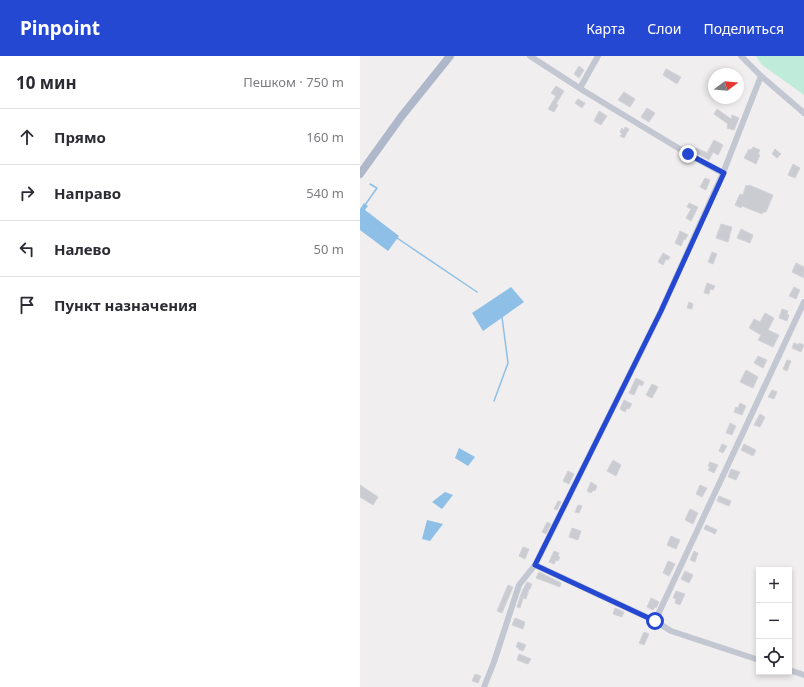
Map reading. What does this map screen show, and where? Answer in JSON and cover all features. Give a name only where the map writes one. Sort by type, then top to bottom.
[{"type":"main road","points":[[360,174],[401,117],[450,56]]},
{"type":"street","points":[[530,56],[688,154],[724,173]]},
{"type":"street","points":[[580,88],[598,56]]},
{"type":"street","points":[[741,56],[761,76],[804,113]]},
{"type":"street","points":[[484,687],[494,662],[519,585],[535,565],[661,311],[724,173],[761,76]]},
{"type":"street","points":[[655,621],[804,302]]},
{"type":"street","points":[[535,565],[655,621],[671,631],[756,659]]},
{"type":"street","points":[[792,671],[804,675]]},
{"type":"green space","points":[[756,56],[804,56],[804,95],[761,64]]},
{"type":"water","points":[[364,203],[368,206],[365,210],[399,236],[388,251],[360,230],[360,209]]},
{"type":"water","points":[[511,287],[524,302],[483,331],[472,313]]},
{"type":"water","points":[[459,448],[475,457],[468,466],[455,458]]},
{"type":"water","points":[[445,492],[453,495],[442,509],[432,502]]},
{"type":"water","points":[[427,520],[443,524],[430,541],[422,539]]},
{"type":"building","points":[[579,66],[584,70],[579,78],[574,74]]},
{"type":"building","points":[[666,69],[681,77],[677,84],[663,75]]},
{"type":"building","points":[[556,86],[564,91],[556,104],[558,105],[554,112],[548,109],[556,96],[551,93]]},
{"type":"building","points":[[624,92],[635,99],[630,107],[618,100]]},
{"type":"building","points":[[578,99],[585,103],[582,108],[575,103]]},
{"type":"building","points":[[647,108],[655,113],[649,122],[641,117]]},
{"type":"building","points":[[717,109],[731,119],[732,115],[739,118],[734,130],[727,128],[728,124],[714,114]]},
{"type":"building","points":[[599,111],[607,116],[601,125],[594,121]]},
{"type":"building","points":[[625,127],[629,129],[624,138],[620,136],[622,134],[620,132],[622,128],[624,130]]},
{"type":"building","points":[[714,140],[723,145],[718,155],[713,152],[709,160],[694,152],[696,148],[707,153]]},
{"type":"building","points":[[753,147],[760,150],[758,154],[760,155],[756,164],[744,158],[749,149],[751,150]]},
{"type":"building","points":[[775,149],[781,154],[777,158],[772,154]]},
{"type":"building","points":[[793,164],[800,168],[795,178],[788,175]]},
{"type":"building","points":[[705,178],[710,180],[706,190],[700,187]]},
{"type":"building","points":[[746,185],[773,195],[766,212],[763,212],[762,214],[742,206],[741,208],[735,205],[740,194],[743,195]]},
{"type":"building","points":[[689,203],[698,207],[691,221],[686,218],[691,209],[687,207]]},
{"type":"building","points":[[721,224],[732,227],[728,242],[716,238]]},
{"type":"building","points":[[741,229],[753,235],[750,243],[737,238]]},
{"type":"building","points":[[680,231],[688,235],[685,240],[684,239],[681,246],[675,243]]},
{"type":"building","points":[[712,252],[717,254],[713,264],[708,262]]},
{"type":"building","points":[[663,253],[670,257],[668,260],[666,259],[663,265],[658,262]]},
{"type":"building","points":[[796,263],[804,267],[804,278],[792,272]]},
{"type":"building","points":[[707,283],[715,286],[713,290],[710,289],[709,294],[704,293]]},
{"type":"building","points":[[794,287],[800,290],[796,299],[789,296]]},
{"type":"building","points":[[689,302],[693,304],[692,309],[687,308]]},
{"type":"building","points":[[782,309],[788,311],[787,314],[789,315],[787,321],[779,318]]},
{"type":"building","points":[[765,313],[774,318],[768,330],[779,335],[773,347],[758,340],[761,335],[749,328],[754,319],[760,322]]},
{"type":"building","points":[[794,343],[804,345],[801,352],[792,348]]},
{"type":"building","points":[[758,356],[767,360],[763,368],[754,363]]},
{"type":"building","points":[[787,360],[791,361],[787,371],[783,369]]},
{"type":"building","points":[[746,370],[758,377],[753,388],[740,382]]},
{"type":"building","points":[[636,378],[644,382],[642,386],[639,384],[634,395],[629,393]]},
{"type":"building","points":[[652,384],[658,387],[652,398],[646,395]]},
{"type":"building","points":[[772,390],[777,392],[774,399],[768,397]]},
{"type":"building","points":[[624,400],[632,404],[625,412],[620,409]]},
{"type":"building","points":[[740,403],[746,406],[742,415],[734,412]]},
{"type":"building","points":[[760,414],[765,417],[760,427],[754,425]]},
{"type":"building","points":[[730,423],[736,426],[732,435],[726,433]]},
{"type":"building","points":[[722,444],[727,446],[723,453],[719,451]]},
{"type":"building","points":[[744,444],[756,450],[753,456],[741,450]]},
{"type":"building","points":[[613,460],[621,465],[616,476],[607,471]]},
{"type":"building","points":[[710,462],[718,465],[714,473],[708,470],[710,467],[708,466]]},
{"type":"building","points":[[731,469],[740,472],[736,480],[728,477]]},
{"type":"building","points":[[568,471],[574,474],[569,484],[563,481]]},
{"type":"building","points":[[591,482],[597,486],[595,491],[593,490],[591,493],[587,491]]},
{"type":"building","points":[[360,485],[378,497],[373,505],[360,497]]},
{"type":"building","points":[[700,485],[707,488],[702,497],[696,494]]},
{"type":"building","points":[[719,496],[731,501],[729,506],[717,501]]},
{"type":"building","points":[[558,501],[561,502],[557,510],[554,509]]},
{"type":"building","points":[[578,505],[582,506],[579,513],[575,512]]},
{"type":"building","points":[[690,509],[698,513],[693,524],[685,520]]},
{"type":"building","points":[[547,522],[551,524],[546,534],[542,532]]},
{"type":"building","points":[[706,525],[717,530],[715,534],[704,529]]},
{"type":"building","points":[[572,528],[581,531],[578,540],[569,537]]},
{"type":"building","points":[[671,536],[680,540],[676,549],[667,545]]},
{"type":"building","points":[[523,547],[529,549],[525,559],[519,556]]},
{"type":"building","points":[[554,551],[559,553],[558,556],[560,557],[554,564],[549,562]]},
{"type":"building","points":[[694,551],[698,553],[695,562],[690,560]]},
{"type":"building","points":[[668,561],[675,564],[669,576],[663,573]]},
{"type":"building","points":[[685,571],[693,575],[689,583],[681,579]]},
{"type":"building","points":[[539,572],[561,583],[560,587],[536,578]]},
{"type":"building","points":[[527,582],[532,584],[526,599],[523,598],[520,608],[517,607],[522,591]]},
{"type":"building","points":[[508,585],[513,587],[502,613],[497,611]]},
{"type":"building","points":[[676,591],[685,594],[680,605],[675,603],[676,599],[673,598]]},
{"type":"building","points":[[651,598],[659,602],[653,610],[647,607]]},
{"type":"building","points":[[615,608],[624,612],[622,617],[613,614]]},
{"type":"building","points":[[515,618],[525,622],[523,629],[512,625]]},
{"type":"building","points":[[644,632],[649,634],[644,645],[639,643]]},
{"type":"building","points":[[518,642],[526,645],[523,651],[516,647]]},
{"type":"building","points":[[519,654],[531,659],[528,664],[517,660]]},
{"type":"building","points":[[475,674],[481,676],[478,683],[472,681]]},
{"type":"waterway","points":[[365,205],[377,188],[370,184]]},
{"type":"waterway","points":[[397,238],[477,292]]},
{"type":"waterway","points":[[494,401],[508,363],[501,316]]},
{"type":"route","points":[[655,621],[535,565],[661,311],[724,173],[688,154]]}]
